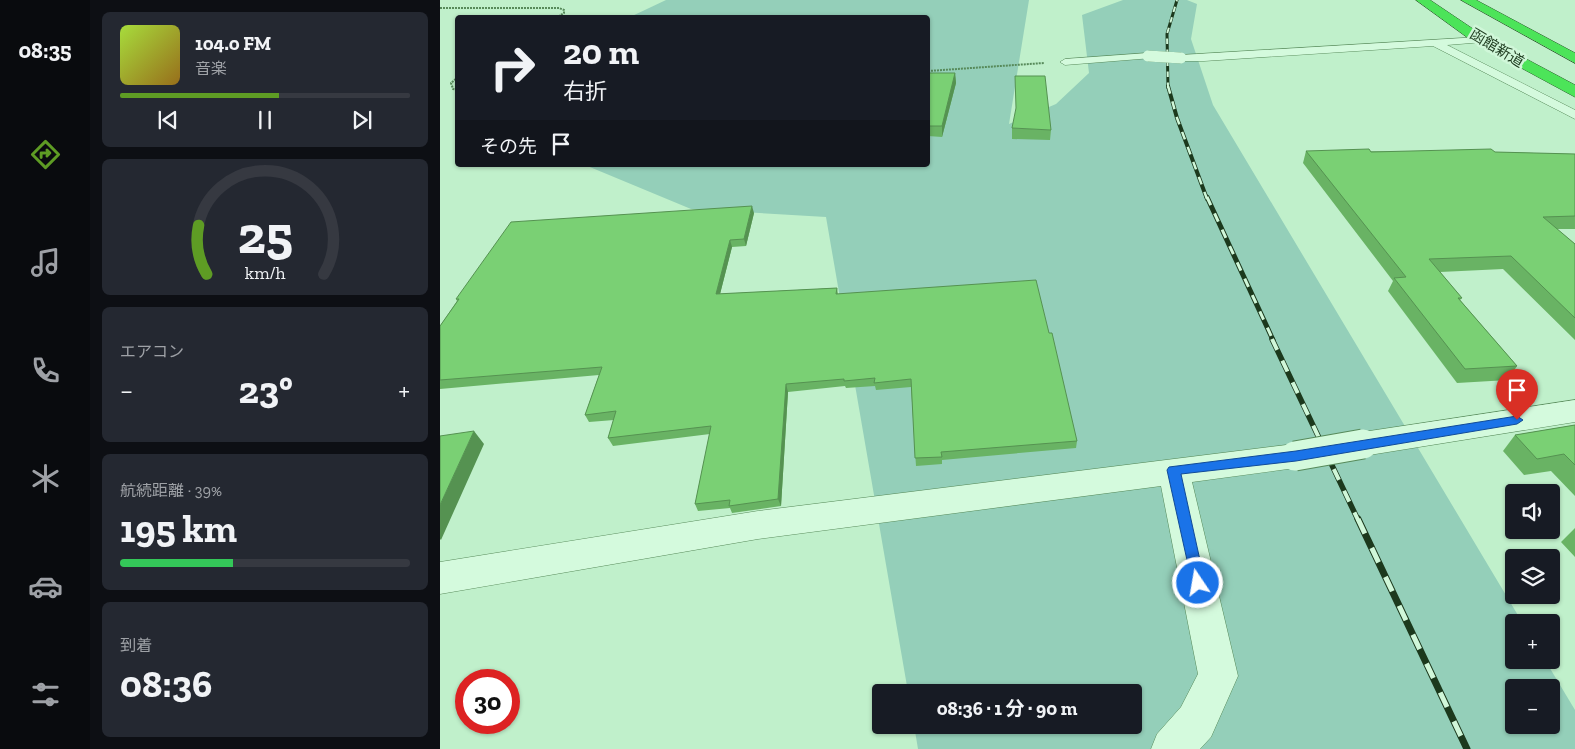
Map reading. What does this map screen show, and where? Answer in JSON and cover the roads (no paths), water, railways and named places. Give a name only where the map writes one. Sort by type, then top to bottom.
[{"type":"highway","name":"函館新道","points":[[1422,0],[1480,40],[1575,92]]},
{"type":"highway","name":"函館新道","points":[[1468,0],[1575,59]]},
{"type":"highway","name":"函館新道","points":[[1485,0],[1575,46]]},
{"type":"street","points":[[440,578],[758,525],[1174,470],[1296,456],[1575,411]]},
{"type":"street","points":[[1172,749],[1196,722],[1218,676],[1174,470]]},
{"type":"lane","points":[[1065,62],[1148,56],[1204,58],[1480,40]]},
{"type":"lane","points":[[1436,44],[1575,115]]},
{"type":"railway","points":[[1168,88],[1167,34],[1177,0]]},
{"type":"railway","points":[[1168,86],[1177,118],[1207,199]]},
{"type":"railway","points":[[1207,197],[1273,340]]},
{"type":"railway","points":[[1272,339],[1358,520]]},
{"type":"railway","points":[[1358,519],[1467,749]]}]
